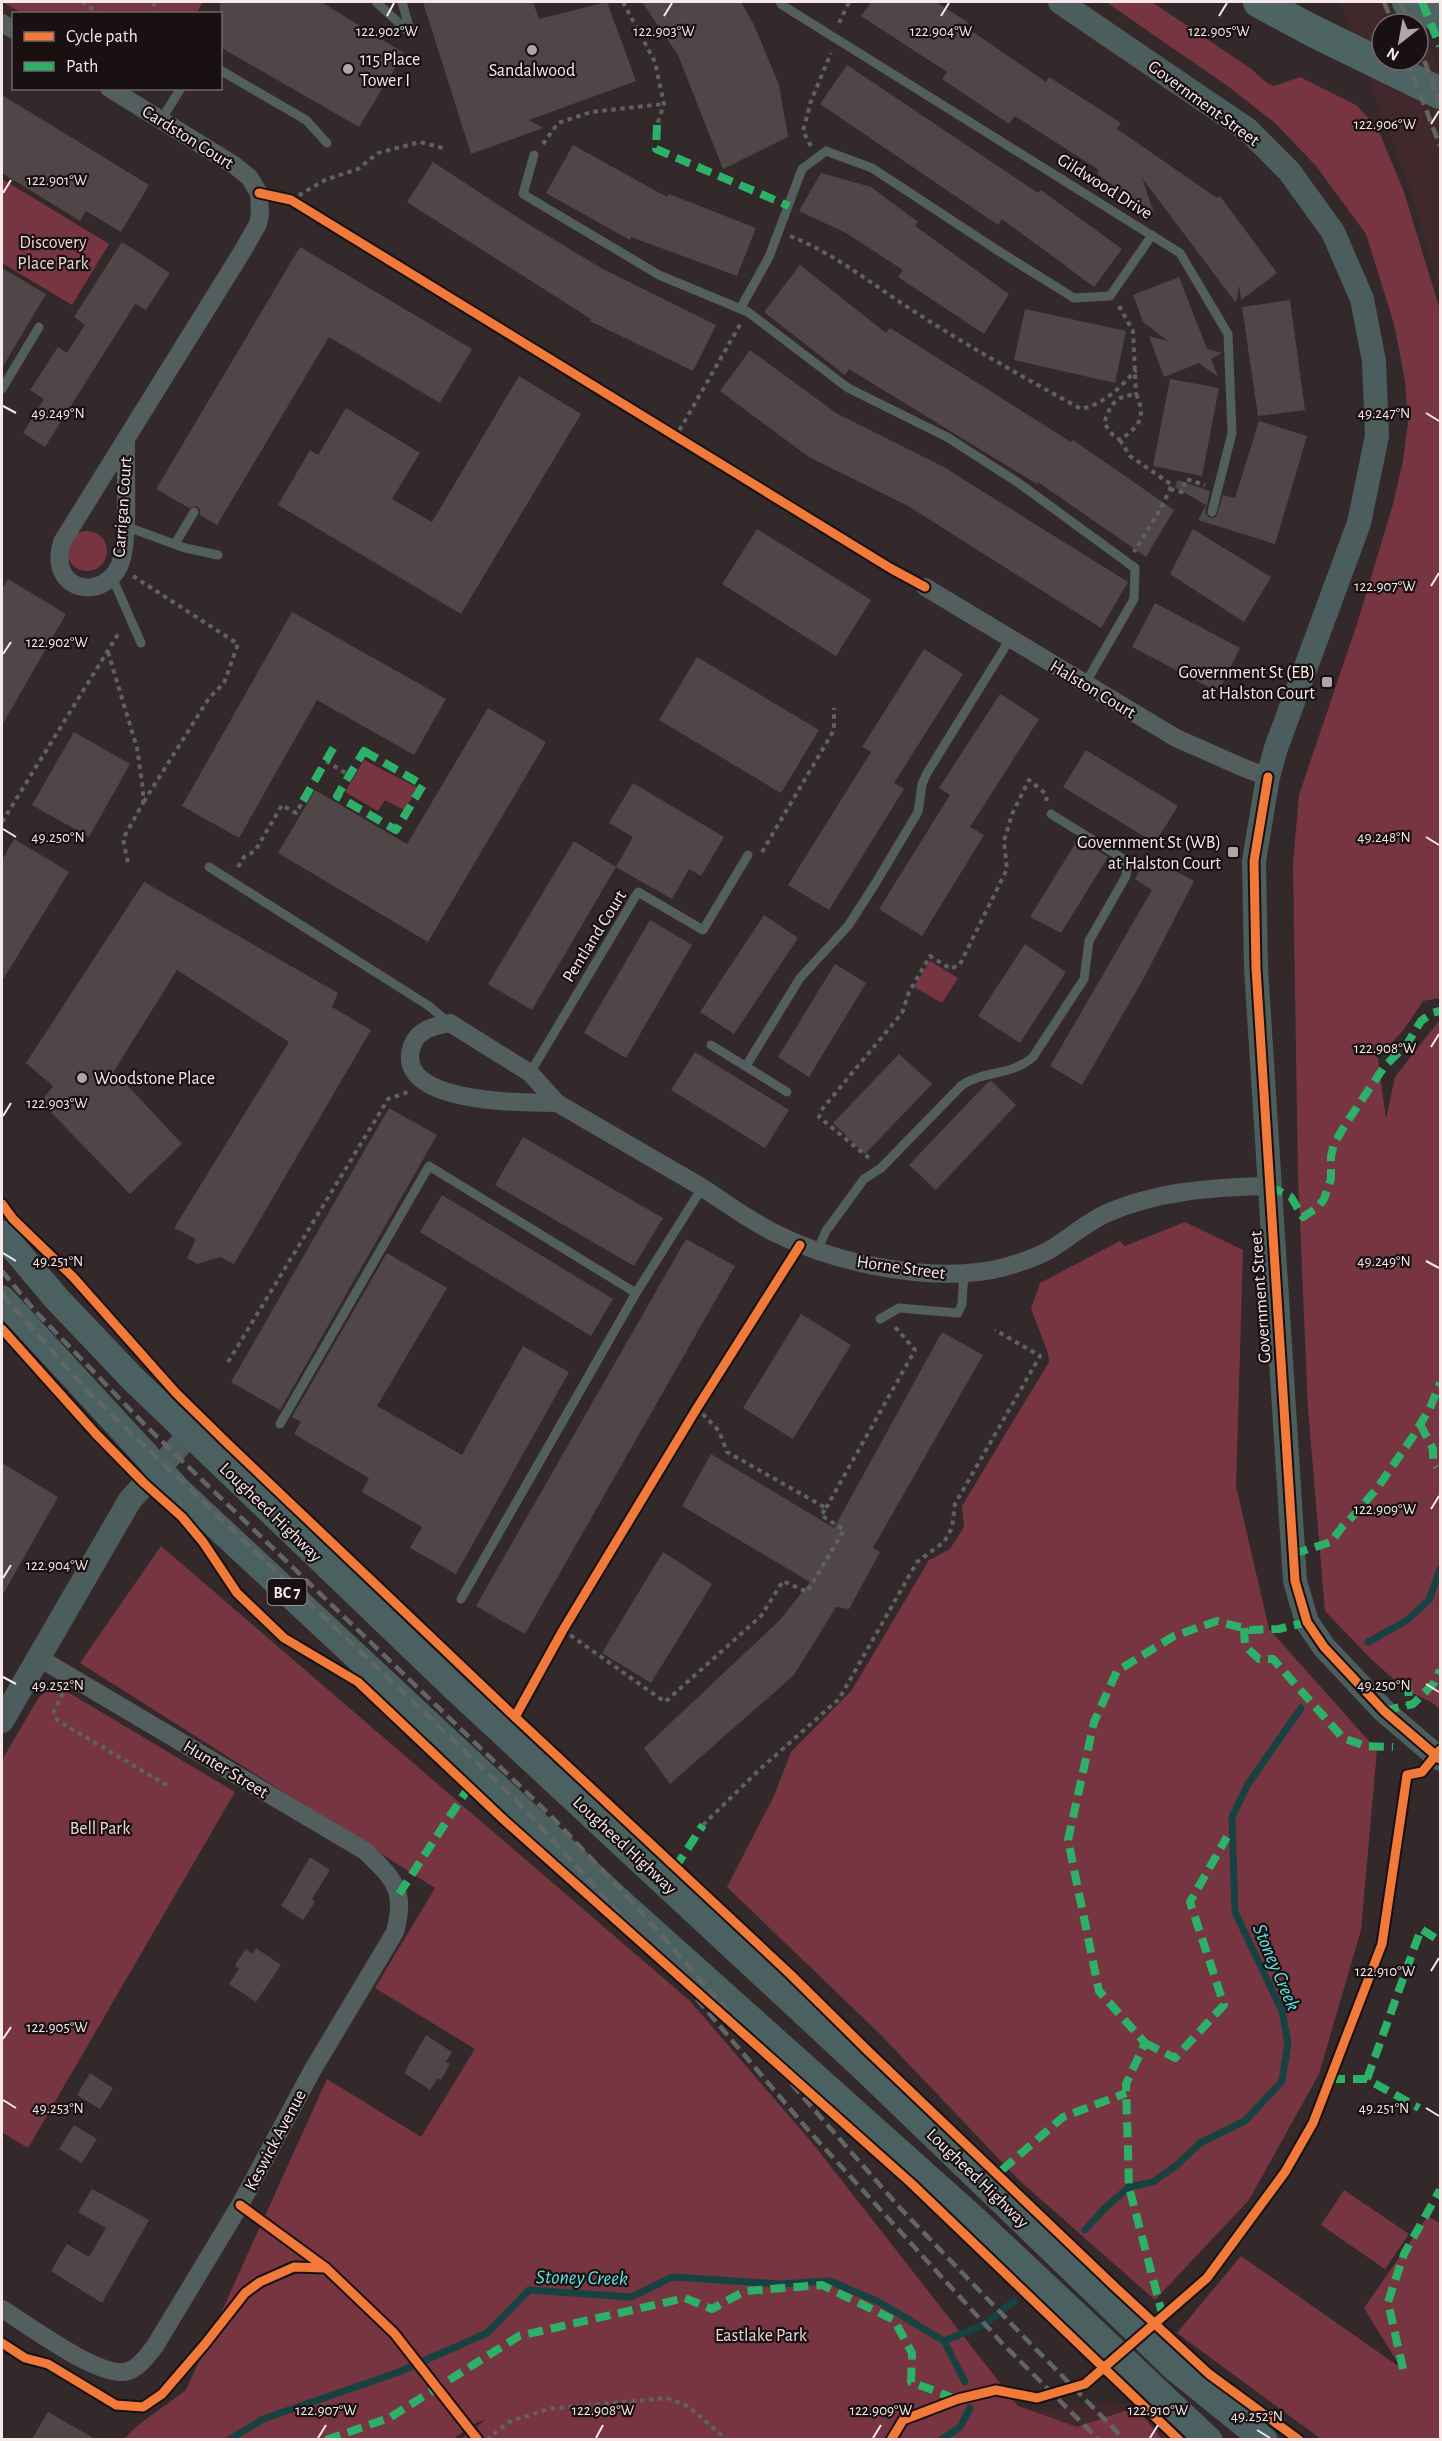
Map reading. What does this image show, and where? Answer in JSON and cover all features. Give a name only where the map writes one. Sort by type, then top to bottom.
[{"type":"highway","points":[[1259,2],[1440,93]]},
{"type":"highway","points":[[1408,2],[1440,17]]},
{"type":"main road","name":"Lougheed Highway","points":[[2,1234],[89,1335],[456,1689],[866,2070],[1175,2368],[1264,2439]]},
{"type":"main road","name":"Lougheed Highway","points":[[2,1299],[178,1491],[620,1902],[912,2162],[1209,2439]]},
{"type":"street","name":"Government Street","points":[[1060,2],[1248,130],[1289,171],[1333,232],[1362,299],[1374,361],[1377,436],[1359,523],[1276,748],[1268,777],[1254,861],[1256,968],[1295,1581],[1307,1622],[1324,1647],[1384,1711],[1440,1760]]},
{"type":"street","name":"Cardston Court","points":[[112,90],[242,170],[259,193]]},
{"type":"street","name":"Carrigan Court","points":[[126,442],[120,575],[96,588],[77,586],[63,574],[58,555],[62,542],[252,235],[260,214],[259,193]]},
{"type":"street","name":"Halston Court","points":[[925,587],[1176,738],[1268,777]]},
{"type":"street","name":"Horne Street","points":[[556,1103],[529,1103],[455,1095],[425,1082],[412,1069],[409,1055],[414,1040],[428,1027],[450,1023],[530,1073],[556,1103],[702,1188],[772,1232],[817,1251],[865,1263],[912,1271],[949,1274],[1004,1267],[1048,1251],[1104,1215],[1164,1194],[1229,1186],[1269,1186]]},
{"type":"street","points":[[2,1721],[130,1500],[190,1434]]},
{"type":"street","name":"Hunter Street","points":[[39,1658],[365,1851],[390,1875],[399,1894]]},
{"type":"street","name":"Keswick Avenue","points":[[2,2309],[75,2354],[106,2370],[126,2372],[139,2365],[155,2346],[240,2205],[312,2071],[395,1932],[399,1914],[399,1894]]},
{"type":"lane","points":[[376,2],[411,34],[402,2]]},
{"type":"lane","name":"Gildwood Drive","points":[[780,2],[1180,253],[1228,334],[1232,433],[1212,512]]},
{"type":"lane","points":[[222,71],[306,120],[327,143]]},
{"type":"lane","points":[[161,120],[179,90]]},
{"type":"lane","points":[[740,309],[769,256],[802,169],[826,151],[872,168],[1074,298],[1110,296],[1152,235]]},
{"type":"lane","points":[[534,155],[523,194],[659,275],[748,312],[848,388],[947,437],[1020,484],[1135,568],[1134,599],[1085,684]]},
{"type":"lane","points":[[2,389],[39,327]]},
{"type":"lane","points":[[175,544],[194,512]]},
{"type":"lane","points":[[124,526],[185,548],[218,555]]},
{"type":"lane","points":[[120,575],[129,615],[141,643]]},
{"type":"lane","points":[[746,1066],[800,978],[848,926],[875,884],[918,812],[922,784],[927,773],[1010,639]]},
{"type":"lane","points":[[817,1251],[826,1231],[864,1179],[881,1168],[962,1085],[978,1076],[1014,1070],[1033,1057],[1084,979],[1089,941],[1126,876],[1128,866],[1122,858],[1052,814]]},
{"type":"lane","name":"Pentland Court","points":[[530,1073],[638,892],[703,930],[748,855]]},
{"type":"lane","points":[[209,867],[429,1006],[450,1023]]},
{"type":"lane","points":[[711,1045],[787,1092]]},
{"type":"lane","points":[[280,1424],[429,1166],[636,1293]]},
{"type":"lane","points":[[461,1599],[636,1293],[702,1188]]},
{"type":"lane","points":[[883,1317],[899,1308],[958,1313],[962,1305],[964,1272]]},
{"type":"path","points":[[82,2],[97,12]]},
{"type":"path","points":[[623,2],[656,62],[664,104],[657,124]]},
{"type":"path","points":[[818,156],[803,131],[838,23],[849,2]]},
{"type":"path","points":[[551,132],[558,123],[591,112],[664,104]]},
{"type":"path","points":[[291,200],[325,180],[358,169],[378,153],[420,142],[443,148]]},
{"type":"path","points":[[778,232],[829,255],[916,313],[1081,409],[1095,406],[1123,384],[1136,370]]},
{"type":"path","points":[[1110,296],[1118,304],[1132,331],[1136,394],[1142,407],[1140,420],[1134,430],[1120,440]]},
{"type":"path","points":[[675,438],[733,338]]},
{"type":"path","points":[[1129,563],[1172,485],[1130,456],[1120,440],[1104,423],[1109,408],[1121,396],[1136,394]]},
{"type":"path","points":[[1170,489],[1182,492],[1186,479],[1192,481]]},
{"type":"path","points":[[120,575],[238,644],[224,683],[209,698],[123,839],[128,863]]},
{"type":"path","points":[[2,822],[129,615]]},
{"type":"path","points":[[108,651],[137,748],[143,803]]},
{"type":"path","points":[[748,855],[760,856],[834,730],[834,708]]},
{"type":"path","points":[[326,761],[349,775]]},
{"type":"path","points":[[881,1168],[819,1117],[823,1108],[902,1013],[909,992],[930,956],[951,969],[960,964],[1007,869],[1004,841],[1012,814],[1029,780],[1045,793],[1052,814]]},
{"type":"path","points":[[230,881],[244,857],[255,851],[282,805],[296,813],[303,801]]},
{"type":"path","points":[[228,1362],[388,1099],[415,1090]]},
{"type":"path","points":[[569,1620],[560,1634],[665,1702],[761,1616],[783,1581],[807,1592],[844,1530],[821,1515],[915,1350],[883,1317]]},
{"type":"path","points":[[703,1825],[759,1770],[839,1699],[917,1562],[944,1542],[952,1528],[955,1504],[1040,1356],[995,1330]]},
{"type":"path","points":[[691,1418],[703,1399]]},
{"type":"path","points":[[697,1408],[719,1431],[727,1452],[826,1508]]},
{"type":"path","points":[[64,1691],[54,1711],[57,1720],[168,1786]]},
{"type":"path","points":[[480,2439],[509,2422],[548,2409],[667,2398],[688,2406],[727,2439]]},
{"type":"shaded area","points":[[1340,2],[1410,2],[1414,12],[1370,12],[1370,72],[1430,72],[1430,49],[1440,72],[1440,291],[1409,187]]},
{"type":"shaded area","points":[[1108,2402],[1142,2407],[1168,2439],[973,2440],[996,2409],[1054,2410]]},
{"type":"green space","points":[[2,2],[203,2],[197,12],[20,12]]},
{"type":"green space","points":[[1106,2],[1152,2],[1250,68],[1267,83],[1274,86],[1300,77],[1356,105],[1377,127],[1404,192],[1440,310],[1440,998],[1423,1001],[1397,1037],[1377,1052],[1386,1119],[1395,1077],[1440,1022],[1440,1709],[1406,1690],[1371,1659],[1325,1611],[1308,1409],[1298,1175],[1293,864],[1299,795],[1357,624],[1393,504],[1403,461],[1408,423],[1405,381],[1394,324],[1366,234],[1316,166],[1275,123],[1229,87]]},
{"type":"green space","name":"Discovery Place Park","points":[[2,179],[109,244],[72,305],[2,263]]},
{"type":"green space","points":[[87,531],[101,537],[107,551],[101,565],[87,571],[73,565],[67,551],[73,537]]},
{"type":"green space","points":[[364,760],[418,788],[404,810],[385,800],[378,811],[345,792]]},
{"type":"green space","points":[[930,961],[958,978],[942,1003],[914,987]]},
{"type":"green space","points":[[1185,1222],[1243,1250],[1236,1486],[1269,1629],[1377,1750],[1361,1930],[1319,2074],[1249,2200],[1155,2300],[1020,2181],[880,2034],[727,1887],[774,1796],[791,1752],[852,1690],[929,1560],[950,1549],[964,1527],[962,1506],[1049,1362],[1048,1353],[1031,1309],[1040,1283],[1120,1241],[1125,1246]]},
{"type":"green space","name":"Eastlake Park","points":[[161,1546],[690,2001],[814,2145],[1018,2406],[1077,2427],[1124,2411],[1139,2411],[1162,2439],[461,2439],[485,2420],[476,2423],[453,2439],[124,2439],[137,2426],[186,2390],[327,2079],[421,2137],[475,2049],[375,1988],[435,1888],[80,1663]]},
{"type":"green space","name":"Bell Park","points":[[55,1688],[61,1688],[235,1792],[28,2148],[2,2132],[2,1760],[39,1697]]},
{"type":"green space","points":[[1344,2190],[1409,2234],[1385,2269],[1321,2225]]},
{"type":"green space","points":[[1428,2216],[1440,2223],[1440,2439],[1321,2439],[1177,2333],[1241,2256],[1401,2368],[1364,2308]]},
{"type":"building","points":[[220,2],[321,2],[404,53],[359,127],[222,48],[222,12],[220,12]]},
{"type":"building","name":"Sandalwood","points":[[423,2],[533,2],[539,19],[607,2],[636,81],[529,120],[543,128],[471,154]]},
{"type":"building","points":[[642,2],[741,2],[754,25],[779,85],[788,137],[723,169],[678,55]]},
{"type":"building","points":[[871,2],[936,2],[969,23],[966,27],[1046,82],[1049,77],[1121,123],[1117,129],[1217,198],[1220,196],[1277,273],[1241,300],[1239,285],[1236,303],[1142,178],[1154,213],[1097,174],[1099,170],[1015,116],[1009,124],[942,79],[947,72],[861,16]]},
{"type":"building","points":[[847,65],[1038,193],[1041,190],[1122,249],[1094,287],[1039,246],[1040,244],[1038,246],[1002,219],[998,225],[820,104]]},
{"type":"building","points":[[2,95],[149,185],[121,232],[86,211],[80,221],[2,173]]},
{"type":"building","points":[[573,145],[667,197],[669,194],[756,228],[737,276],[631,237],[630,240],[546,193]]},
{"type":"building","points":[[433,162],[601,268],[716,325],[693,371],[590,321],[591,319],[407,202]]},
{"type":"building","points":[[821,173],[871,187],[918,222],[915,226],[1009,294],[984,334],[898,277],[903,270],[846,233],[799,211]]},
{"type":"building","points":[[122,242],[170,273],[146,310],[135,304],[45,447],[23,433],[44,399],[30,390],[58,347],[67,353],[85,325],[74,317]]},
{"type":"building","points":[[300,247],[472,349],[440,403],[329,337],[217,525],[200,515],[200,509],[197,506],[189,508],[156,489]]},
{"type":"building","points":[[800,265],[886,333],[890,328],[1071,442],[1073,440],[1174,510],[1146,557],[1038,482],[1037,484],[849,369],[845,375],[764,312]]},
{"type":"building","points":[[2,268],[46,294],[2,368]]},
{"type":"building","points":[[1179,277],[1207,349],[1222,353],[1211,359],[1218,377],[1199,363],[1164,377],[1149,336],[1168,341],[1143,322],[1133,295]]},
{"type":"building","points":[[1290,300],[1305,410],[1258,416],[1242,307]]},
{"type":"building","points":[[1025,309],[1126,331],[1115,383],[1014,360]]},
{"type":"building","points":[[750,350],[836,413],[942,466],[1128,582],[1101,628],[908,506],[809,457],[720,391]]},
{"type":"building","points":[[519,376],[581,414],[461,614],[278,505],[310,450],[318,455],[346,408],[420,453],[392,499],[432,522]]},
{"type":"building","points":[[1170,379],[1219,388],[1202,476],[1153,466]]},
{"type":"building","points":[[1259,421],[1307,436],[1275,544],[1198,520],[1206,505],[1175,487],[1178,480],[1210,491],[1205,513],[1210,518],[1216,517],[1223,495],[1235,498]]},
{"type":"building","points":[[757,529],[871,600],[836,656],[722,584]]},
{"type":"building","points":[[1193,529],[1271,577],[1244,622],[1170,574]]},
{"type":"building","points":[[8,579],[66,614],[2,725],[2,589]]},
{"type":"building","points":[[1155,603],[1240,648],[1218,692],[1132,647]]},
{"type":"building","points":[[292,612],[446,699],[414,755],[317,700],[239,838],[182,806]]},
{"type":"building","points":[[924,649],[963,674],[894,783],[904,789],[829,910],[788,885],[871,752],[862,747]]},
{"type":"building","points":[[697,657],[819,730],[781,793],[659,720]]},
{"type":"building","points":[[1000,694],[1039,719],[970,827],[984,835],[922,936],[879,909],[950,795],[939,788]]},
{"type":"building","points":[[488,708],[546,742],[428,942],[278,853],[315,790],[407,844]]},
{"type":"building","points":[[74,732],[130,764],[89,837],[32,805]]},
{"type":"building","points":[[1086,750],[1178,806],[1155,843],[1063,787]]},
{"type":"building","points":[[633,783],[724,837],[701,876],[689,869],[672,899],[616,867],[633,837],[609,823]]},
{"type":"building","points":[[14,839],[69,872],[2,981],[2,860]]},
{"type":"building","points":[[1078,839],[1108,857],[1061,933],[1030,917]]},
{"type":"building","points":[[574,841],[616,867],[532,1010],[488,984]]},
{"type":"building","points":[[1147,856],[1194,881],[1145,976],[1082,1085],[1050,1066],[1152,890],[1135,879]]},
{"type":"building","name":"Woodstone Place","points":[[144,882],[338,993],[332,1007],[371,1030],[234,1264],[220,1257],[197,1264],[187,1258],[196,1239],[174,1228],[289,1042],[177,970],[114,1071],[182,1144],[130,1194],[41,1102],[53,1086],[26,1063]]},
{"type":"building","points":[[764,915],[798,938],[734,1034],[700,1012]]},
{"type":"building","points":[[650,920],[692,945],[626,1058],[584,1033]]},
{"type":"building","points":[[1025,944],[1066,972],[1020,1043],[978,1016]]},
{"type":"building","points":[[835,964],[866,983],[809,1077],[778,1057]]},
{"type":"building","points":[[695,1052],[789,1110],[765,1148],[671,1090]]},
{"type":"building","points":[[899,1054],[932,1084],[865,1154],[833,1123]]},
{"type":"building","points":[[991,1081],[1016,1105],[936,1190],[909,1165]]},
{"type":"building","points":[[389,1108],[437,1135],[280,1410],[231,1382]]},
{"type":"building","points":[[523,1137],[663,1218],[634,1266],[495,1185]]},
{"type":"building","points":[[442,1195],[613,1299],[591,1336],[420,1232]]},
{"type":"building","points":[[686,1239],[735,1266],[525,1634],[476,1606]]},
{"type":"building","points":[[387,1253],[447,1288],[377,1406],[462,1455],[523,1346],[569,1372],[456,1574],[410,1548],[422,1527],[362,1492],[369,1478],[294,1434],[301,1422],[292,1417]]},
{"type":"building","points":[[801,1314],[851,1345],[793,1439],[743,1408]]},
{"type":"building","points":[[942,1332],[983,1355],[873,1548],[880,1552],[849,1609],[836,1607],[794,1675],[670,1784],[644,1748],[780,1620],[810,1582],[682,1506],[711,1454],[834,1528]]},
{"type":"building","points":[[2,1463],[58,1497],[2,1596]]},
{"type":"building","points":[[663,1552],[712,1584],[651,1683],[602,1653]]},
{"type":"building","points":[[310,1857],[330,1870],[312,1899],[315,1902],[303,1920],[281,1906]]},
{"type":"building","points":[[256,1948],[281,1965],[256,2002],[229,1984],[239,1969],[235,1965],[246,1949],[253,1954]]},
{"type":"building","points":[[426,2035],[452,2052],[446,2062],[450,2064],[441,2080],[438,2078],[430,2090],[404,2073]]},
{"type":"building","points":[[90,2073],[113,2088],[100,2109],[77,2095]]},
{"type":"building","points":[[74,2125],[97,2139],[82,2163],[59,2149]]},
{"type":"building","points":[[92,2189],[149,2220],[102,2303],[51,2271],[67,2244],[89,2257],[106,2228],[78,2212]]},
{"type":"building","points":[[48,2412],[95,2439],[32,2439]]},
{"type":"waterway","name":"Stoney Creek","points":[[1368,1642],[1406,1621],[1429,1600],[1440,1569]]},
{"type":"waterway","name":"Stoney Creek","points":[[1085,2230],[1129,2187],[1153,2182],[1177,2165],[1200,2143],[1245,2121],[1282,2081],[1288,2043],[1282,2011],[1235,1912],[1232,1817],[1248,1784],[1301,1708]]},
{"type":"waterway","name":"Stoney Creek","points":[[229,2440],[263,2419],[399,2372],[487,2333],[529,2290],[631,2297],[673,2277],[779,2284],[830,2281],[879,2302],[944,2341],[985,2324],[1014,2301]]},
{"type":"waterway","points":[[944,2341],[965,2382]]},
{"type":"waterway","points":[[941,2440],[960,2427],[970,2408]]},
{"type":"railway","points":[[1384,2],[1388,12]]},
{"type":"railway","points":[[1400,2],[1405,12]]},
{"type":"railway","points":[[1412,72],[1440,146]]},
{"type":"railway","points":[[1429,72],[1440,102]]},
{"type":"railway","points":[[2,1271],[35,1311],[146,1426],[550,1815],[636,1906],[900,2208],[1125,2440]]},
{"type":"railway","points":[[2,1294],[89,1393],[518,1802],[690,1991],[809,2131],[928,2262],[1002,2343],[1099,2440]]},
{"type":"marked path","points":[[1422,2],[1440,46]]},
{"type":"marked path","points":[[657,125],[656,149],[789,206]]},
{"type":"marked path","points":[[303,801],[335,745]]},
{"type":"marked path","points":[[364,751],[423,785],[396,830],[337,796],[364,751]]},
{"type":"marked path","points":[[1269,1186],[1291,1197],[1303,1217],[1317,1208],[1324,1199],[1331,1179],[1331,1156],[1334,1144],[1345,1125],[1384,1067],[1407,1044],[1421,1021],[1432,1013],[1440,1011]]},
{"type":"marked path","points":[[1293,1554],[1331,1542],[1356,1513],[1378,1487],[1412,1438],[1430,1408],[1440,1383]]},
{"type":"marked path","points":[[1420,1424],[1433,1449],[1433,1460],[1437,1467]]},
{"type":"marked path","points":[[1163,2317],[1129,2187],[1126,2084],[1145,2043],[1099,1991],[1068,1840],[1094,1722],[1117,1671],[1174,1636],[1217,1621],[1250,1630],[1279,1629],[1307,1622]]},
{"type":"marked path","points":[[1244,1628],[1245,1646],[1259,1659],[1273,1659],[1343,1738],[1365,1746],[1393,1747]]},
{"type":"marked path","points":[[1384,1711],[1413,1704],[1434,1683],[1440,1670]]},
{"type":"marked path","points":[[1408,1681],[1409,1705]]},
{"type":"marked path","points":[[399,1894],[469,1787]]},
{"type":"marked path","points":[[675,1868],[703,1825]]},
{"type":"marked path","points":[[1145,2043],[1175,2058],[1224,2005],[1190,1902],[1227,1837]]},
{"type":"marked path","points":[[1367,2079],[1421,1929],[1440,1941]]},
{"type":"marked path","points":[[1330,2079],[1367,2079],[1419,2108]]},
{"type":"marked path","points":[[1002,2170],[1063,2117],[1126,2093]]},
{"type":"marked path","points":[[1403,2369],[1388,2302],[1404,2254],[1440,2190]]},
{"type":"marked path","points":[[326,2440],[389,2418],[519,2336],[685,2298],[712,2309],[745,2291],[822,2285],[894,2320],[912,2353],[911,2382],[956,2399]]},
{"type":"cycle path","points":[[259,193],[291,200],[890,568],[925,587]]},
{"type":"cycle path","points":[[1268,777],[1254,861],[1256,968],[1295,1581],[1307,1622],[1324,1647],[1384,1711],[1440,1759]]},
{"type":"cycle path","points":[[2,1204],[13,1219],[73,1277],[176,1393],[227,1443],[790,1974],[1115,2287],[1209,2374],[1299,2440]]},
{"type":"cycle path","points":[[515,1717],[563,1630],[697,1408],[800,1245]]},
{"type":"cycle path","points":[[2,1329],[96,1434],[144,1483],[182,1517],[203,1542],[237,1593],[284,1638],[358,1682],[504,1820],[911,2183],[1179,2440]]},
{"type":"cycle path","points":[[891,2440],[903,2420],[958,2399],[996,2390],[1037,2398],[1085,2384],[1207,2278],[1285,2172],[1313,2123],[1382,1944],[1407,1775],[1422,1772],[1440,1750]]},
{"type":"cycle path","points":[[240,2205],[326,2268]]},
{"type":"cycle path","points":[[2,2343],[25,2358],[48,2364],[116,2405],[143,2407],[162,2394],[245,2293],[260,2282],[294,2267],[326,2268],[394,2333],[478,2440]]},
{"type":"place","name":"Sandalwood","points":[[532,50]]},
{"type":"place","name":"115 Place Tower I","points":[[348,69]]},
{"type":"place","name":"Government St (EB) at Halston Court","points":[[1327,682]]},
{"type":"place","name":"Government St (WB) at Halston Court","points":[[1233,852]]},
{"type":"place","name":"Woodstone Place","points":[[82,1078]]}]
